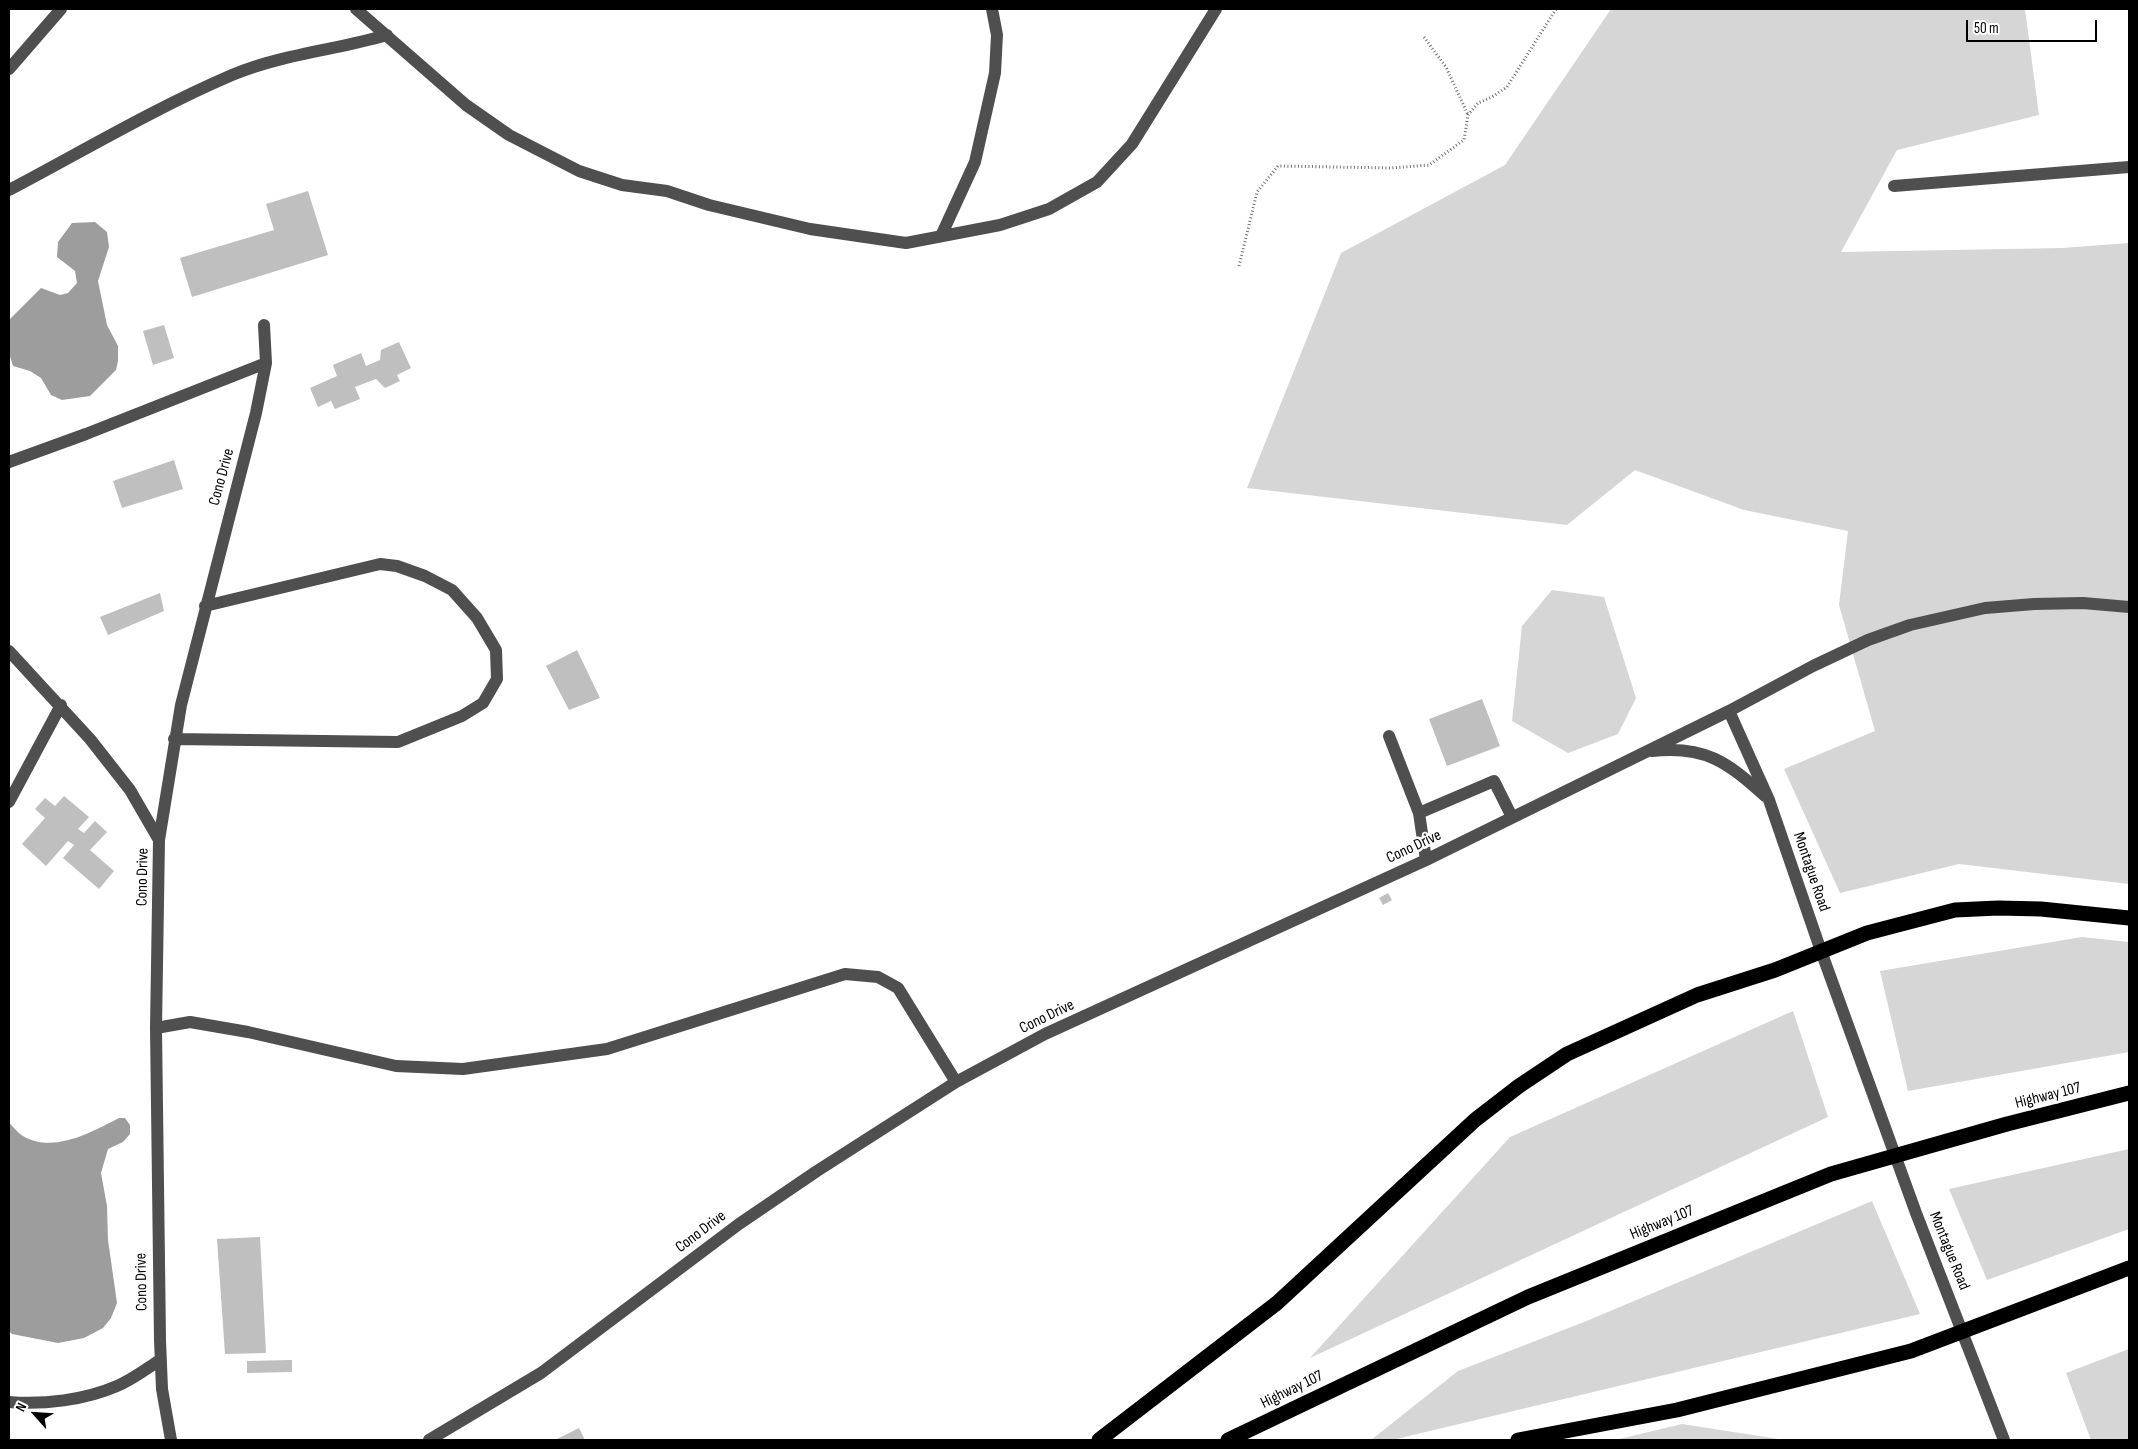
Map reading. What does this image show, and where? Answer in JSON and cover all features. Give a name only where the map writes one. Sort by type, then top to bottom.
[{"type":"highway","points":[[1099,1440],[1277,1303],[1476,1120],[1519,1086],[1568,1054],[1680,1003],[1775,970],[1867,933],[1955,910],[2041,909],[2129,918]]},
{"type":"highway","name":"Highway 107","points":[[1228,1440],[1528,1297],[1831,1174],[2007,1124],[2129,1093]]},
{"type":"highway","points":[[1518,1440],[1678,1410],[1911,1350],[2129,1268]]},
{"type":"street","points":[[9,69],[61,9]]},
{"type":"street","points":[[356,9],[446,90],[488,121],[548,156],[601,179],[644,189],[666,191],[709,205],[810,229],[906,243],[1000,225],[1049,209],[1097,182],[1132,144],[1216,9]]},
{"type":"street","points":[[941,236],[975,162],[995,73],[997,35],[992,9]]},
{"type":"street","points":[[9,190],[134,121],[234,74],[307,52],[387,35]]},
{"type":"street","points":[[1894,186],[2129,167]]},
{"type":"street","name":"Cono Drive","points":[[171,1440],[162,1389],[160,1360],[156,1028],[160,840],[174,739],[205,606],[256,413],[266,363],[264,325]]},
{"type":"street","points":[[9,462],[86,434],[266,363]]},
{"type":"street","points":[[174,739],[398,742],[469,712],[483,703],[496,679],[496,650],[471,611],[452,590],[425,576],[397,566],[380,564],[205,606]]},
{"type":"street","points":[[1729,711],[1813,666],[1868,640],[1945,616],[1985,608],[2034,604],[2083,603],[2129,607]]},
{"type":"street","points":[[9,652],[61,705],[130,790],[160,840]]},
{"type":"street","points":[[9,802],[61,705]]},
{"type":"street","name":"Cono Drive","points":[[429,1440],[541,1373],[738,1224],[956,1082],[1045,1034],[1426,860],[1642,752],[1729,711]]},
{"type":"street","name":"Montague Road","points":[[1729,711],[1769,800],[1821,951],[1916,1213],[1963,1329],[2004,1440]]},
{"type":"street","points":[[1389,736],[1419,813],[1426,860]]},
{"type":"street","points":[[1642,752],[1673,749],[1693,750],[1711,756],[1731,766],[1769,800]]},
{"type":"street","points":[[1419,813],[1494,781],[1512,817]]},
{"type":"street","points":[[156,1028],[190,1022],[248,1032],[351,1058],[396,1066],[463,1069],[608,1050],[846,974],[878,977],[898,988],[956,1082]]},
{"type":"street","points":[[9,1402],[54,1400],[94,1394],[118,1386],[160,1360]]},
{"type":"path","points":[[1239,266],[1258,192],[1278,166],[1391,168],[1429,165],[1464,140],[1468,115],[1478,103],[1492,98],[1507,87],[1556,9]]},
{"type":"path","points":[[1424,37],[1446,67],[1468,115]]},
{"type":"shaded area","points":[[1611,9],[2025,9],[2039,115],[1897,150],[1841,252],[2062,248],[2129,243],[2129,884],[1959,864],[1840,893],[1784,769],[1875,731],[1839,605],[1848,531],[1744,510],[1635,470],[1567,525],[1247,488],[1341,253],[1505,165]]},
{"type":"shaded area","points":[[95,222],[107,232],[109,247],[98,281],[107,325],[118,346],[118,361],[116,370],[90,396],[62,400],[51,395],[41,378],[30,371],[13,366],[9,353],[9,320],[41,288],[60,295],[68,293],[77,283],[75,271],[57,257],[58,242],[72,223]]},
{"type":"shaded area","points":[[1552,590],[1604,597],[1636,698],[1618,734],[1568,753],[1512,721],[1522,626]]},
{"type":"shaded area","points":[[2082,937],[2129,942],[2129,1052],[1908,1091],[1880,971]]},
{"type":"shaded area","points":[[1793,1011],[1828,1117],[1310,1358],[1510,1137]]},
{"type":"shaded area","points":[[119,1118],[125,1118],[130,1125],[130,1134],[123,1142],[108,1149],[101,1173],[107,1206],[108,1240],[117,1303],[111,1318],[103,1328],[84,1338],[58,1343],[12,1334],[9,1331],[9,1122],[23,1136],[47,1143],[85,1135]]},
{"type":"shaded area","points":[[2129,1149],[2129,1229],[1987,1280],[1949,1189]]},
{"type":"shaded area","points":[[1872,1201],[1920,1314],[1392,1440],[1371,1440],[1458,1371],[1584,1322]]},
{"type":"shaded area","points":[[2129,1349],[2129,1440],[2091,1440],[2066,1373]]},
{"type":"shaded area","points":[[1682,1424],[1785,1440],[1615,1440]]},
{"type":"building","points":[[308,191],[328,255],[192,297],[180,258],[274,230],[266,204]]},
{"type":"building","points":[[164,325],[174,358],[153,365],[143,331]]},
{"type":"building","points":[[399,342],[411,368],[397,375],[400,381],[385,388],[376,379],[355,387],[360,399],[335,409],[331,401],[318,407],[310,388],[337,376],[333,365],[361,353],[366,366],[380,360],[381,350]]},
{"type":"building","points":[[174,460],[183,489],[122,508],[113,481]]},
{"type":"building","points":[[160,593],[164,611],[108,635],[100,617]]},
{"type":"building","points":[[577,650],[600,698],[569,710],[546,666]]},
{"type":"building","points":[[1482,699],[1500,746],[1447,766],[1429,719]]},
{"type":"building","points":[[64,796],[89,817],[78,829],[84,833],[95,821],[107,832],[90,850],[114,871],[99,889],[63,858],[74,845],[68,841],[46,866],[22,844],[45,818],[35,809],[45,798],[55,806]]},
{"type":"building","points":[[1388,893],[1392,900],[1383,905],[1379,898]]},
{"type":"building","points":[[260,1237],[266,1353],[225,1354],[217,1239]]},
{"type":"building","points":[[292,1360],[292,1372],[247,1373],[247,1361]]},
{"type":"building","points":[[579,1428],[585,1440],[555,1440]]}]
